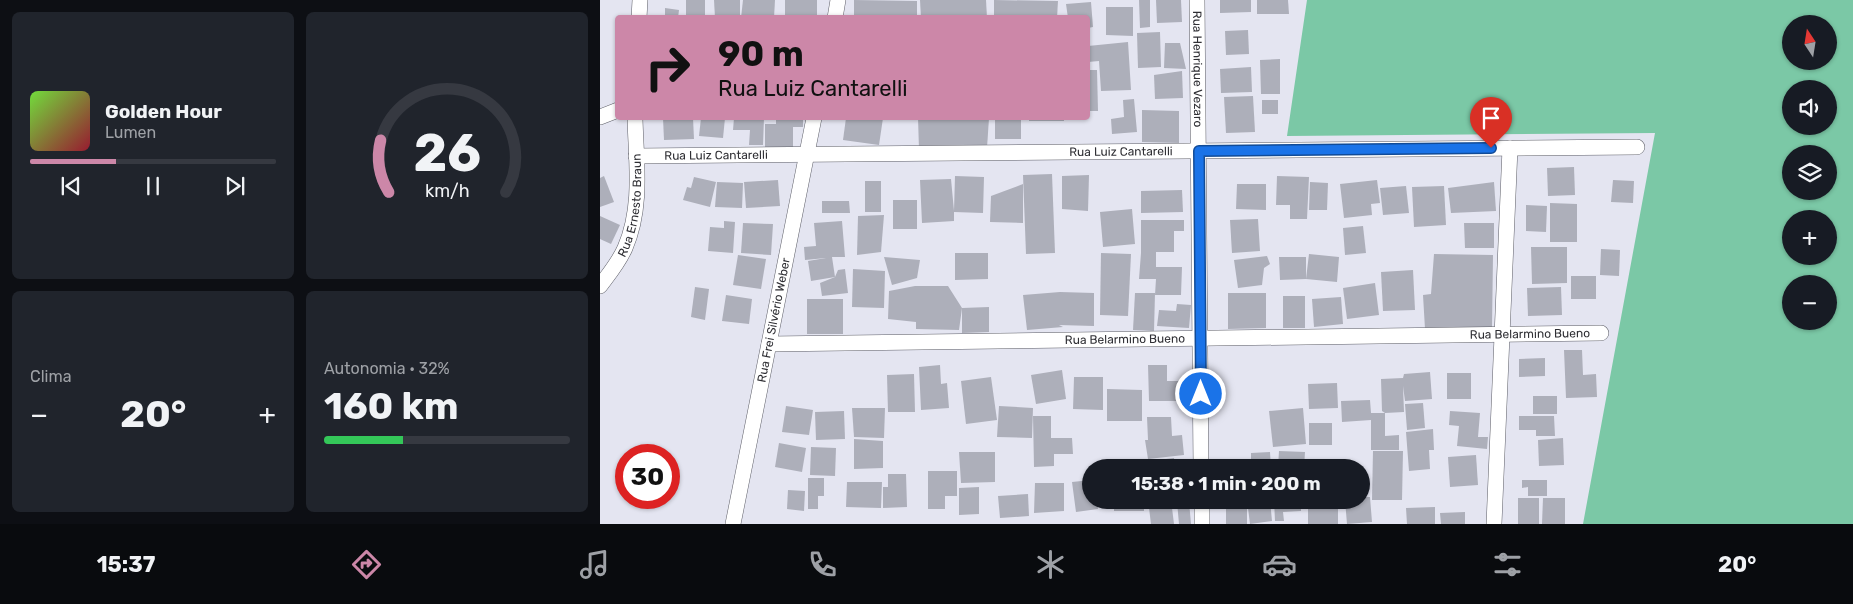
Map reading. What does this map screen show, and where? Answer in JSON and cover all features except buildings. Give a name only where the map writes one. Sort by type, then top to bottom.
[{"type":"street","points":[[639,15],[640,0]]},
{"type":"street","points":[[836,15],[838,0]]},
{"type":"street","name":"Rua Henrique Vezaro","points":[[1197,0],[1201,459]]},
{"type":"street","points":[[600,117],[615,111]]},
{"type":"street","name":"Rua Ernesto Braun","points":[[600,286],[625,249],[636,209],[634,120]]},
{"type":"street","name":"Rua Frei Silvério Weber","points":[[733,524],[814,120]]},
{"type":"street","name":"Rua Luiz Cantarelli","points":[[636,156],[1637,147]]},
{"type":"street","points":[[1494,524],[1510,148]]},
{"type":"street","name":"Rua Belarmino Bueno","points":[[769,344],[1601,332]]},
{"type":"street","points":[[1202,509],[1202,524]]},
{"type":"green space","points":[[1307,0],[1853,0],[1853,524],[1583,524],[1655,133],[1287,136]]},
{"type":"route","points":[[1201,394],[1199,151],[1491,148]]}]
